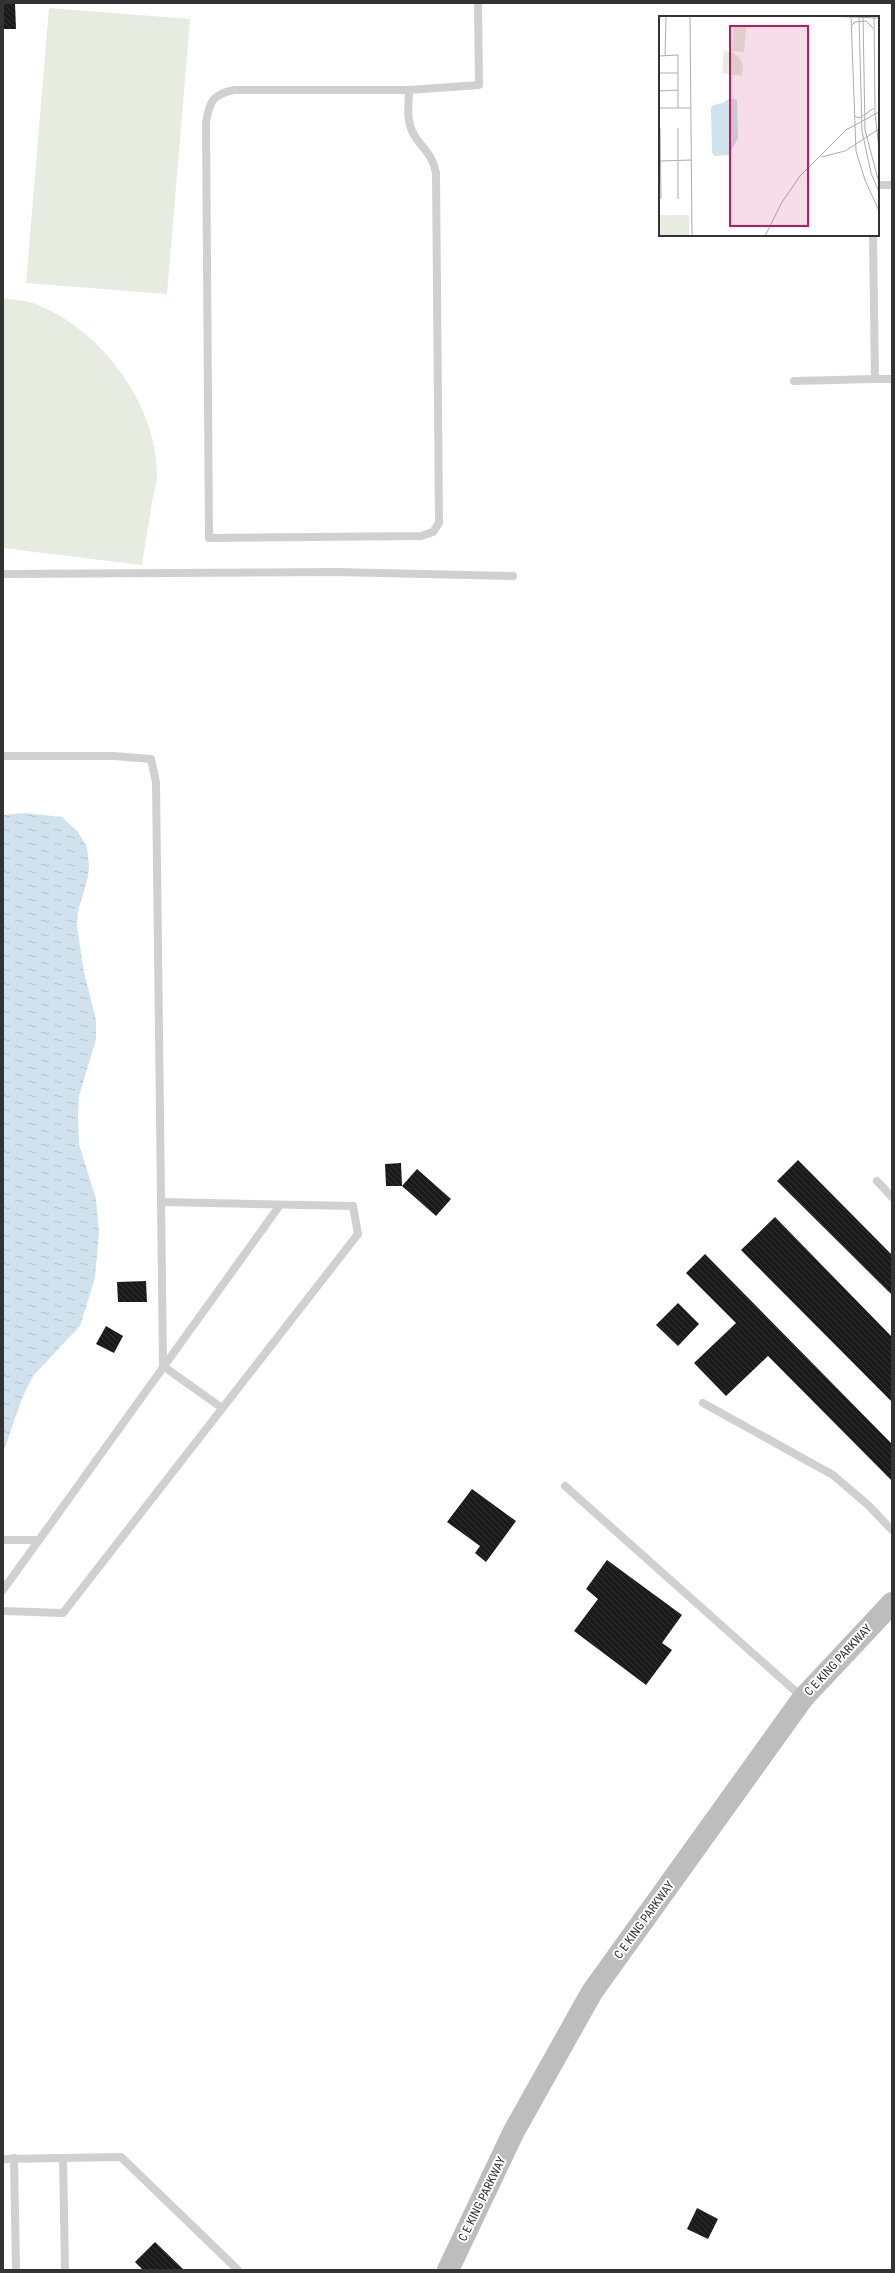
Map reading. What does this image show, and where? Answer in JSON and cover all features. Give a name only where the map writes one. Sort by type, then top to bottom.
[{"type":"main road","name":"C E KING PARKWAY","points":[[448,2270],[514,2131],[592,1992],[803,1698],[892,1603]]},
{"type":"lane","points":[[409,90],[408,119],[412,132],[434,161],[436,173],[439,523],[433,532],[421,536],[209,538],[206,123],[208,109],[213,99],[222,93],[234,90],[409,90],[479,85],[478,3]]},
{"type":"lane","points":[[879,185],[892,185]]},
{"type":"lane","points":[[874,236],[875,379]]},
{"type":"lane","points":[[794,381],[892,379]]},
{"type":"lane","points":[[3,574],[328,572],[513,576]]},
{"type":"lane","points":[[3,756],[113,756],[151,759],[156,782],[162,1366]]},
{"type":"lane","points":[[877,1181],[892,1197]]},
{"type":"lane","points":[[3,1611],[63,1613],[358,1234],[353,1206],[161,1202]]},
{"type":"lane","points":[[3,1590],[162,1366],[280,1205]]},
{"type":"lane","points":[[162,1366],[222,1408]]},
{"type":"lane","points":[[703,1403],[833,1474],[868,1505],[892,1530]]},
{"type":"lane","points":[[565,1486],[803,1698]]},
{"type":"lane","points":[[3,1540],[38,1540]]},
{"type":"lane","points":[[3,2159],[121,2157],[238,2270]]},
{"type":"lane","points":[[14,2158],[16,2270]]},
{"type":"lane","points":[[63,2158],[65,2270]]},
{"type":"shaded area","points":[[49,8],[190,19],[167,294],[26,283]]},
{"type":"shaded area","points":[[3,298],[33,303],[58,315],[80,330],[101,349],[120,371],[135,395],[147,420],[154,447],[157,474],[142,565],[3,548]]},
{"type":"water","points":[[25,813],[62,817],[78,832],[87,847],[89,865],[88,877],[78,911],[77,926],[84,972],[96,1020],[96,1039],[79,1096],[78,1116],[79,1144],[96,1199],[99,1232],[95,1278],[80,1326],[33,1376],[22,1398],[3,1453],[3,815]]},
{"type":"building","points":[[3,3],[15,3],[16,29],[3,29]]},
{"type":"building","points":[[798,1160],[892,1255],[892,1295],[777,1181]]},
{"type":"building","points":[[401,1163],[402,1186],[386,1186],[385,1164]]},
{"type":"building","points":[[417,1169],[451,1199],[436,1216],[402,1186]]},
{"type":"building","points":[[775,1217],[892,1337],[892,1402],[741,1250]]},
{"type":"building","points":[[705,1254],[892,1444],[892,1481],[768,1356],[726,1396],[694,1363],[736,1323],[686,1273]]},
{"type":"building","points":[[146,1281],[147,1302],[118,1302],[117,1282]]},
{"type":"building","points":[[678,1303],[699,1324],[678,1346],[656,1325]]},
{"type":"building","points":[[106,1326],[123,1336],[114,1353],[96,1344]]},
{"type":"building","points":[[472,1489],[516,1521],[486,1562],[475,1553],[480,1546],[447,1522]]},
{"type":"building","points":[[607,1560],[682,1615],[662,1643],[672,1650],[646,1685],[574,1631],[598,1599],[586,1589]]},
{"type":"building","points":[[697,2208],[718,2219],[708,2239],[687,2229]]},
{"type":"building","points":[[155,2242],[184,2270],[143,2270],[135,2262]]}]
